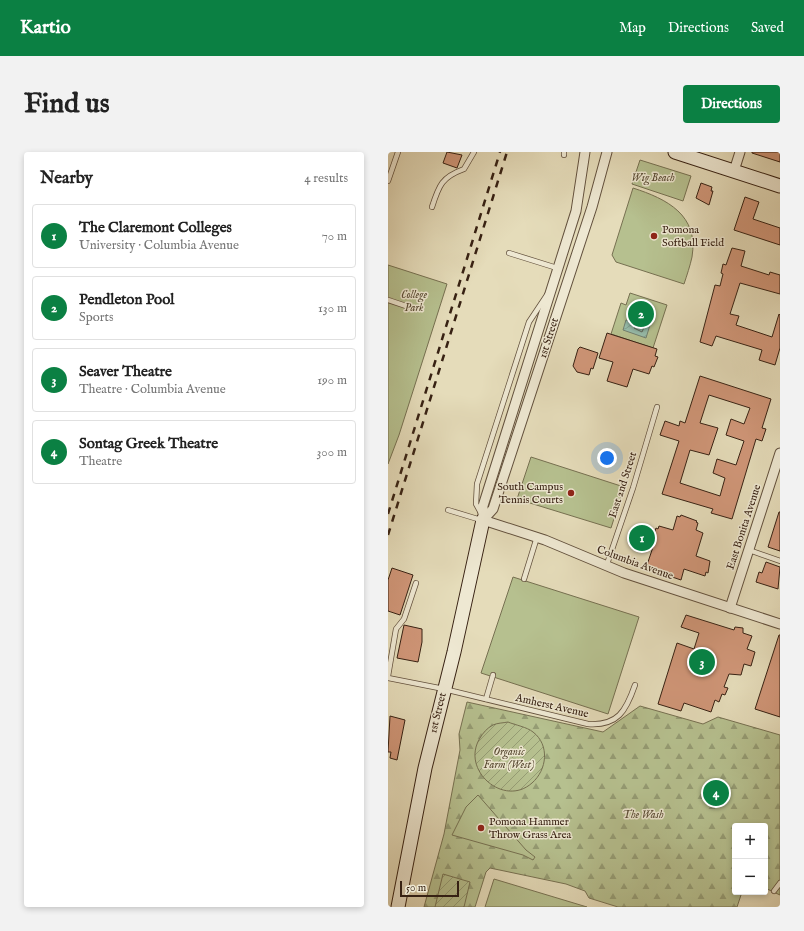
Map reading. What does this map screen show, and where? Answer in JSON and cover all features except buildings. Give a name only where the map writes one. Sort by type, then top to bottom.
[{"type":"street","name":"1st Street","points":[[398,907],[425,768],[483,518],[483,506],[576,211],[585,152]]},
{"type":"street","name":"1st Street","points":[[483,518],[493,509],[592,207],[607,152]]},
{"type":"street","points":[[675,152],[780,186]]},
{"type":"street","points":[[734,171],[740,152]]},
{"type":"street","name":"East Bonita Avenue","points":[[730,608],[780,454]]},
{"type":"street","name":"Columbia Avenue","points":[[483,518],[537,537],[606,567],[780,624]]},
{"type":"lane","points":[[388,181],[398,152]]},
{"type":"lane","points":[[432,207],[438,188],[451,174],[464,169],[474,152]]},
{"type":"lane","points":[[509,253],[557,268]]},
{"type":"lane","points":[[388,300],[409,307]]},
{"type":"lane","name":"East 2nd Street","points":[[606,567],[633,488],[657,407]]},
{"type":"lane","points":[[448,510],[483,518]]},
{"type":"lane","points":[[524,579],[537,537]]},
{"type":"lane","points":[[749,550],[780,560]]},
{"type":"lane","points":[[388,677],[396,629],[404,619],[416,583]]},
{"type":"lane","points":[[486,699],[492,675]]},
{"type":"lane","name":"Amherst Avenue","points":[[388,677],[596,725],[605,724],[620,715],[630,702],[635,685]]},
{"type":"lane","points":[[774,891],[780,883]]},
{"type":"green space","name":"Wig Beach","points":[[640,160],[691,176],[683,201],[632,184]]},
{"type":"green space","name":"Pomona Softball Field","points":[[633,188],[658,198],[678,211],[691,230],[693,242],[692,257],[684,284],[616,262],[612,255]]},
{"type":"green space","name":"College Park","points":[[388,265],[447,284],[399,435],[388,464]]},
{"type":"green space","points":[[630,293],[667,305],[653,348],[611,334],[621,303],[626,305]]},
{"type":"green space","name":"South Campus Tennis Courts","points":[[531,457],[624,487],[611,528],[517,499]]},
{"type":"green space","points":[[513,577],[639,617],[608,714],[481,673]]},
{"type":"green space","name":"The Wash","points":[[467,702],[603,732],[640,706],[703,724],[718,717],[780,735],[780,895],[768,889],[768,823],[732,823],[732,895],[741,895],[737,907],[618,907],[589,898],[585,891],[566,884],[490,868],[486,872],[475,907],[424,907],[444,834],[460,750],[459,734]]},
{"type":"green space","name":"Organic Farm (West)","points":[[508,722],[524,727],[533,732],[538,737],[544,750],[543,765],[537,778],[521,790],[509,791],[498,788],[488,782],[480,773],[476,762],[475,750],[484,732],[495,724]]},
{"type":"green space","name":"Pomona Hammer Throw Grass Area","points":[[478,795],[526,850],[535,857],[533,860],[523,855],[452,835],[466,807]]},
{"type":"green space","points":[[443,874],[470,882],[464,907],[435,907]]},
{"type":"green space","points":[[494,879],[587,907],[485,907]]},
{"type":"water","points":[[640,307],[654,312],[646,338],[623,330],[626,320],[635,323]]},
{"type":"railway","points":[[388,514],[500,152]]},
{"type":"railway","points":[[388,535],[507,152]]},
{"type":"place","name":"Pomona Softball Field","points":[[654,236]]},
{"type":"place","name":"Pendleton Pool","points":[[641,314]]},
{"type":"place","name":"South Campus Tennis Courts","points":[[571,493]]},
{"type":"place","name":"The Claremont Colleges","points":[[642,538]]},
{"type":"place","name":"Seaver Theatre","points":[[702,662]]},
{"type":"place","name":"Sontag Greek Theatre","points":[[716,793]]},
{"type":"place","name":"Pomona Hammer Throw Grass Area","points":[[481,828]]}]
